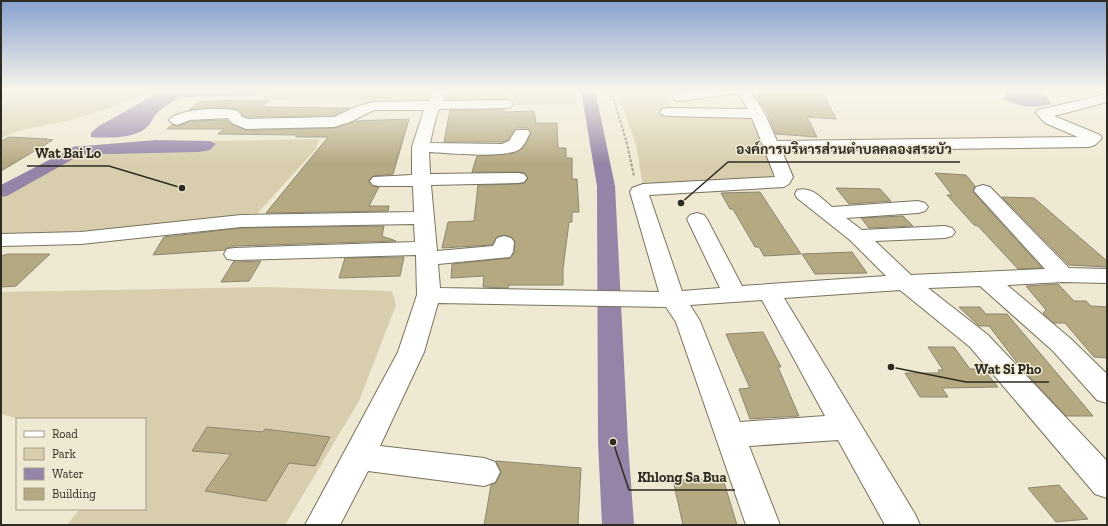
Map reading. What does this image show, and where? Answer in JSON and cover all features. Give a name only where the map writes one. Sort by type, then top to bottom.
[{"type":"street","points":[[177,120],[187,116],[207,115]]},
{"type":"street","points":[[233,115],[237,120],[246,124],[334,122],[343,120],[352,115]]},
{"type":"street","points":[[322,525],[359,457],[410,352],[429,295],[420,147],[430,115]]},
{"type":"street","points":[[758,115],[784,177],[783,180],[778,183],[640,191],[666,300],[688,321],[762,525]]},
{"type":"street","points":[[770,146],[1095,142],[1050,120],[1045,115]]},
{"type":"street","points":[[420,147],[494,148],[512,146],[518,141],[522,133]]},
{"type":"street","points":[[379,181],[518,178]]},
{"type":"street","points":[[983,191],[1063,275]]},
{"type":"street","points":[[804,194],[857,236],[905,282],[979,341],[1107,484]]},
{"type":"street","points":[[827,212],[918,207]]},
{"type":"street","points":[[1,240],[81,238],[153,229],[241,221],[424,218]]},
{"type":"street","points":[[697,219],[735,295]]},
{"type":"street","points":[[857,236],[945,232]]},
{"type":"street","points":[[235,254],[502,252],[504,242]]},
{"type":"street","points":[[429,295],[666,300],[905,282],[1063,275],[1107,276]]},
{"type":"street","points":[[985,278],[1062,345],[1104,386]]},
{"type":"street","points":[[769,292],[903,525]]},
{"type":"street","points":[[730,435],[846,427]]},
{"type":"street","points":[[359,457],[484,472]]},
{"type":"path","points":[[618,115],[637,188],[640,191]]},
{"type":"green space","points":[[1,115],[89,115],[26,129],[1,138]]},
{"type":"green space","points":[[625,115],[750,116],[774,175],[769,180],[643,186],[636,145]]},
{"type":"green space","points":[[319,139],[316,149],[254,217],[84,234],[1,235],[1,197],[75,156],[109,153],[199,152],[210,150],[216,144],[210,141]]},
{"type":"green space","points":[[264,287],[392,291],[396,305],[359,401],[285,525],[67,525],[79,510],[146,510],[146,418],[16,418],[1,414],[1,292]]},
{"type":"water","points":[[119,115],[156,115],[148,126],[141,132],[127,136],[105,138],[91,137],[91,133],[99,126]]},
{"type":"water","points":[[156,140],[210,141],[216,144],[210,150],[199,152],[63,155],[63,153],[72,147]]},
{"type":"building","points":[[242,115],[337,115],[334,116],[243,116]]},
{"type":"building","points":[[449,115],[535,115],[536,123],[557,123],[558,148],[566,148],[566,158],[572,158],[572,179],[577,179],[579,212],[572,212],[572,222],[569,222],[563,269],[563,285],[509,285],[508,288],[483,287],[484,276],[451,278],[452,264],[510,258],[514,253],[515,241],[511,237],[504,235],[497,237],[492,245],[442,248],[448,222],[474,221],[478,185],[518,184],[524,183],[528,179],[525,173],[518,172],[472,172],[477,156],[514,153],[523,148],[531,134],[528,128],[516,128],[508,140],[502,142],[444,142]]},
{"type":"building","points":[[768,115],[834,115],[836,119],[807,117],[817,137],[776,134]]},
{"type":"building","points":[[409,119],[393,174],[373,176],[368,181],[372,186],[379,187],[369,206],[389,206],[388,211],[266,213],[328,137],[218,134],[224,129],[167,129],[172,125],[178,126],[190,121],[227,120],[231,124],[246,130],[334,128],[355,121]]},
{"type":"building","points":[[9,137],[53,140],[1,171],[1,141]]},
{"type":"building","points":[[935,173],[966,175],[975,186],[973,192],[1042,268],[1018,269],[978,226],[974,225],[947,195],[952,195]]},
{"type":"building","points":[[836,188],[880,189],[891,201],[849,204]]},
{"type":"building","points":[[760,192],[801,254],[764,256],[759,247],[755,247],[733,209],[730,209],[721,193]]},
{"type":"building","points":[[1002,197],[1034,198],[1107,261],[1107,267],[1069,265]]},
{"type":"building","points":[[903,216],[913,226],[869,228],[861,218]]},
{"type":"building","points":[[384,226],[382,236],[396,241],[235,246],[225,250],[153,255],[164,237],[241,228]]},
{"type":"building","points":[[852,252],[867,273],[815,274],[802,254]]},
{"type":"building","points":[[8,254],[50,254],[16,286],[1,287],[1,256]]},
{"type":"building","points":[[404,257],[400,276],[339,278],[345,258]]},
{"type":"building","points":[[234,261],[261,261],[249,281],[221,282]]},
{"type":"building","points":[[1058,284],[1074,301],[1086,301],[1091,306],[1107,307],[1107,358],[1094,357],[1065,323],[1054,323],[1043,313],[1046,310],[1026,286]]},
{"type":"building","points":[[959,307],[980,307],[986,314],[1007,314],[1093,416],[1066,416],[1022,369],[989,326],[979,326]]},
{"type":"building","points":[[763,332],[781,367],[778,367],[799,416],[750,419],[739,389],[750,388],[726,334]]},
{"type":"building","points":[[928,347],[954,347],[970,369],[983,369],[998,387],[942,388],[948,397],[920,397],[905,373],[940,373],[938,370],[943,370]]},
{"type":"building","points":[[207,427],[263,432],[265,429],[330,437],[315,466],[289,463],[266,501],[205,491],[231,454],[192,451]]},
{"type":"building","points":[[496,461],[581,468],[578,525],[484,525],[491,485],[496,483],[501,473]]},
{"type":"building","points":[[723,479],[737,525],[683,525],[673,480]]},
{"type":"building","points":[[1059,485],[1088,519],[1056,522],[1028,488]]},
{"type":"waterway","points":[[593,115],[606,186],[613,442],[618,525]]},
{"type":"waterway","points":[[1,192],[76,151]]},
{"type":"place","name":"Wat Bai Lo","points":[[182,188]]},
{"type":"place","name":"องค์การบริหารส่วนตำบลคลองสระบัว","points":[[681,203]]},
{"type":"place","name":"Wat Si Pho","points":[[891,367]]},
{"type":"place","name":"Khlong Sa Bua","points":[[613,442]]}]
